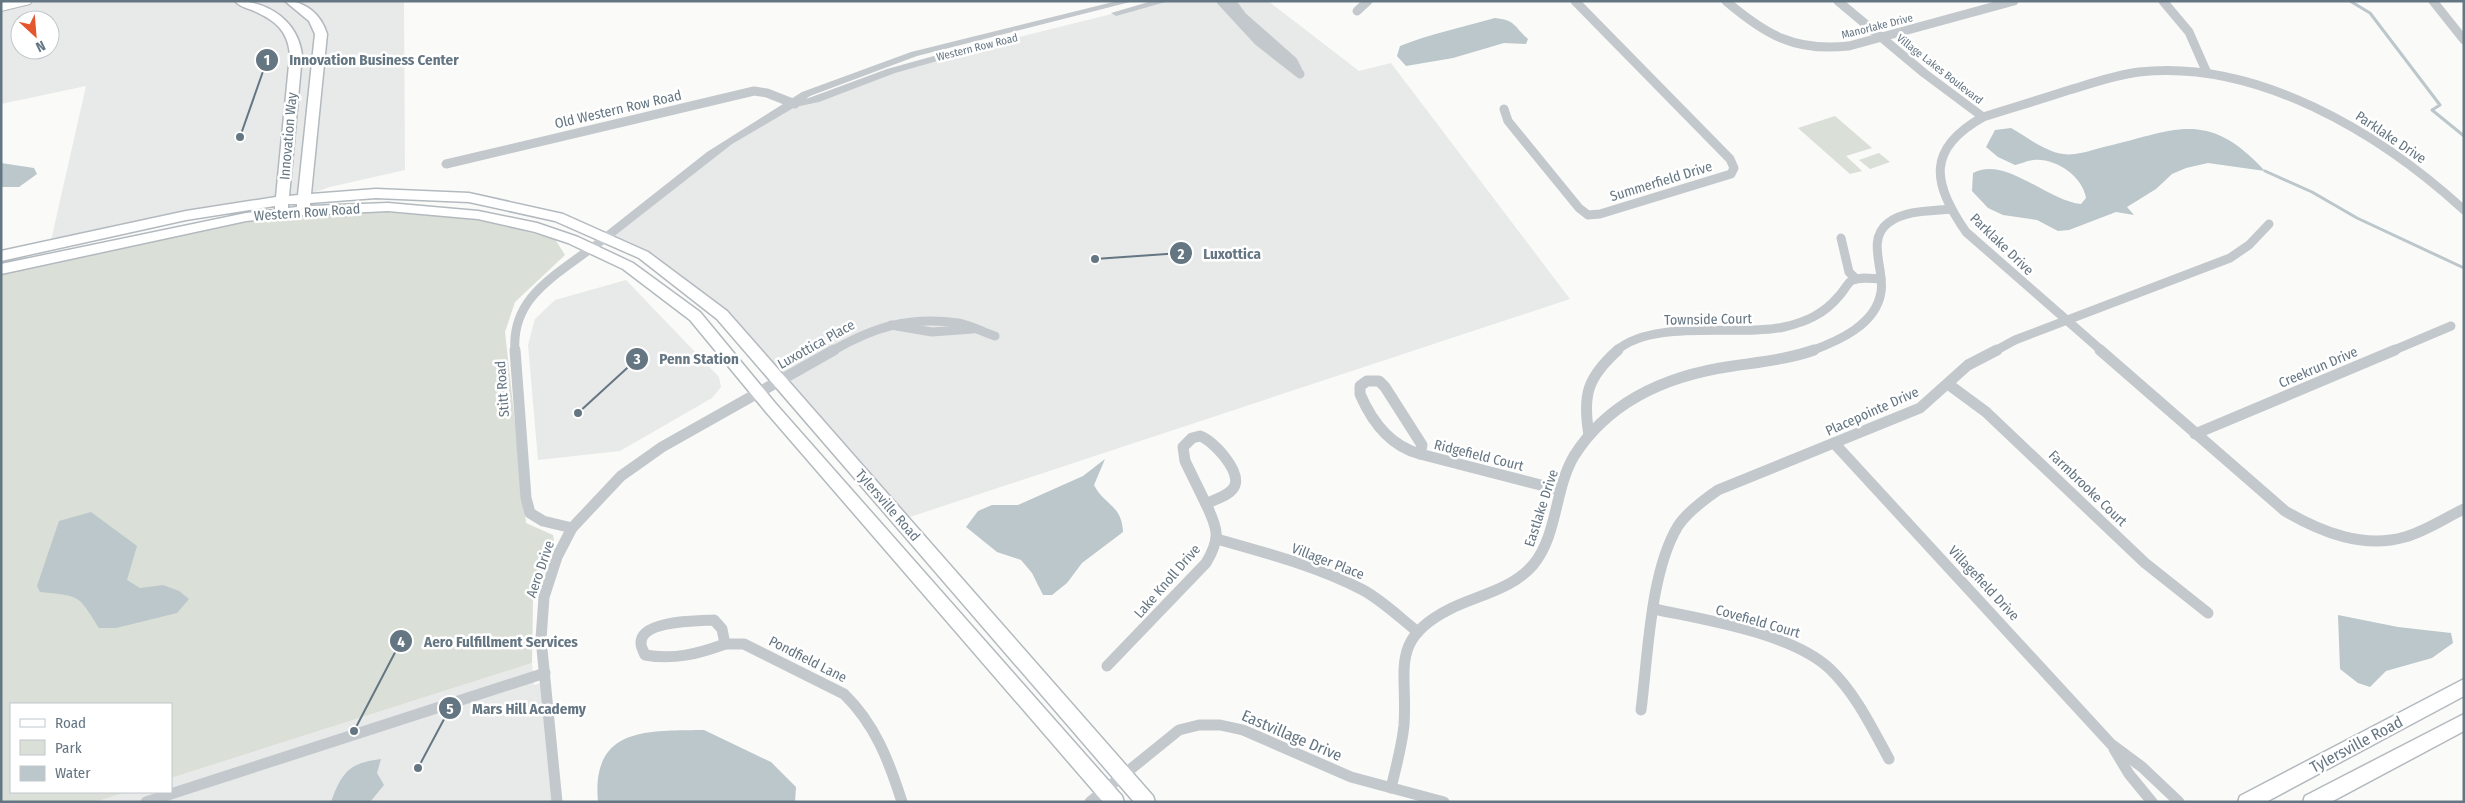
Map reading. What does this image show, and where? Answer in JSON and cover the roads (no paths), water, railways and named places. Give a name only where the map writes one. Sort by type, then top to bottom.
[{"type":"highway","points":[[1,7],[25,1]]},
{"type":"main road","name":"Innovation Way","points":[[240,1],[278,19],[292,31],[295,38],[296,55],[282,206]]},
{"type":"main road","name":"Innovation Way","points":[[290,1],[310,15],[317,23],[321,34],[303,210]]},
{"type":"main road","name":"Western Row Road","points":[[1,269],[282,206],[304,196],[386,193],[438,194],[487,200],[569,220],[608,235]]},
{"type":"main road","name":"Western Row Road","points":[[1,256],[158,222],[282,206],[303,210],[388,207],[478,215],[537,228],[590,249]]},
{"type":"main road","name":"Tylersville Road","points":[[608,235],[634,249],[696,290],[722,315],[1146,802]]},
{"type":"main road","name":"Tylersville Road","points":[[590,249],[628,266],[695,316],[758,393],[1103,798]]},
{"type":"main road","name":"Tylersville Road","points":[[2247,802],[2464,687]]},
{"type":"main road","points":[[2312,802],[2464,722]]},
{"type":"street","name":"Western Row Road","points":[[590,249],[731,140],[794,104],[806,94],[914,54],[1128,1]]},
{"type":"street","name":"Western Row Road","points":[[794,104],[815,100],[922,61],[1164,1]]},
{"type":"street","points":[[1221,1],[1245,29],[1284,64],[1300,74],[1292,61],[1242,16],[1231,1]]},
{"type":"street","points":[[1357,11],[1368,1]]},
{"type":"street","name":"Summerfield Drive","points":[[1504,109],[1508,121],[1579,208],[1588,215],[1600,214],[1730,174],[1734,168],[1730,159],[1576,1]]},
{"type":"street","name":"Manorlake Drive","points":[[1726,1],[1760,31],[1800,45],[1842,47],[2014,1]]},
{"type":"street","name":"Village Lakes Boulevard","points":[[1838,1],[1949,93],[1983,117]]},
{"type":"street","points":[[2163,1],[2189,32],[2207,73]]},
{"type":"street","points":[[2434,1],[2464,40]]},
{"type":"street","name":"Parklake Drive","points":[[2464,210],[2409,165],[2322,109],[2276,90],[2207,73],[2160,70],[2128,74],[1983,117],[1964,127],[1953,137],[1945,148],[1940,160],[1939,174],[1942,189],[1951,209],[1966,232],[2285,511],[2306,523],[2339,535],[2361,540],[2391,541],[2407,536],[2464,509]]},
{"type":"street","name":"Old Western Row Road","points":[[446,164],[754,91],[767,93],[794,104]]},
{"type":"street","name":"Eastlake Drive","points":[[1391,788],[1401,745],[1404,716],[1402,669],[1407,651],[1418,632],[1429,622],[1445,612],[1505,586],[1532,567],[1547,540],[1560,490],[1568,469],[1589,435],[1624,404],[1649,388],[1678,376],[1804,352],[1838,340],[1855,330],[1875,308],[1880,299],[1881,279],[1876,244],[1879,234],[1886,226],[1908,214],[1951,209]]},
{"type":"street","name":"Placepointe Drive","points":[[1641,710],[1654,609],[1663,559],[1668,545],[1680,525],[1700,504],[1718,490],[1920,408],[1984,355],[2066,320],[2230,258],[2249,245],[2269,224]]},
{"type":"street","points":[[1841,238],[1849,272],[1856,279],[1881,279]]},
{"type":"street","name":"Stitt Road","points":[[572,528],[542,521],[530,513],[526,498],[514,334],[516,319],[534,294],[590,249]]},
{"type":"street","name":"Townside Court","points":[[1589,435],[1584,414],[1591,382],[1604,361],[1626,345],[1646,336],[1668,332],[1761,332],[1799,324],[1829,308],[1851,281],[1856,279]]},
{"type":"street","name":"Luxottica Place","points":[[758,393],[860,335],[891,325],[907,330],[958,332],[974,329],[995,336]]},
{"type":"street","name":"Creekrun Drive","points":[[2195,434],[2451,326]]},
{"type":"street","name":"Ridgefield Court","points":[[1420,454],[1422,445],[1386,387],[1379,381],[1367,381],[1360,386],[1360,394],[1363,401],[1389,439],[1396,445],[1420,454],[1560,490]]},
{"type":"street","name":"Farmbrooke Court","points":[[1948,384],[1986,412],[2145,563],[2208,613]]},
{"type":"street","name":"Aero Drive","points":[[545,673],[542,639],[544,597],[557,557],[572,528],[606,491],[642,460],[758,393]]},
{"type":"street","name":"Lake Knoll Drive","points":[[1107,666],[1206,563],[1215,548],[1217,539],[1216,524],[1206,504],[1185,461],[1183,446],[1187,440],[1204,436],[1212,439],[1236,479],[1235,486],[1229,493],[1206,504]]},
{"type":"street","name":"Villagefield Drive","points":[[1834,443],[2111,744],[2142,768],[2178,802]]},
{"type":"street","name":"Villager Place","points":[[1217,539],[1260,552],[1362,590],[1378,599],[1418,632]]},
{"type":"street","name":"Covefield Court","points":[[1654,609],[1780,641],[1810,654],[1844,684],[1889,760]]},
{"type":"street","name":"Pondfield Lane","points":[[725,644],[722,629],[714,620],[657,625],[645,635],[641,648],[645,655],[663,658],[695,655],[725,644],[736,643],[753,647],[828,685],[858,706],[870,720],[882,745],[902,802]]},
{"type":"street","points":[[146,802],[545,673],[557,802]]},
{"type":"street","name":"Eastvillage Drive","points":[[1103,798],[1122,776],[1179,730],[1194,725],[1210,723],[1238,728],[1350,777],[1444,802]]},
{"type":"street","name":"Villagefield Drive","points":[[2111,744],[2130,774],[2152,802]]},
{"type":"water","points":[[1495,18],[1511,22],[1528,39],[1526,44],[1504,43],[1453,58],[1406,66],[1397,56],[1400,46],[1435,34]]},
{"type":"water","points":[[2011,128],[2042,147],[2067,154],[2082,153],[2168,131],[2187,129],[2206,131],[2224,138],[2244,151],[2265,171],[2208,163],[2186,168],[2172,174],[2156,189],[2127,207],[2134,215],[2116,212],[2069,230],[2058,231],[2037,220],[2003,215],[1988,208],[1972,191],[1973,173],[1986,169],[2013,174],[2068,201],[2081,204],[2086,198],[2080,183],[2067,170],[2042,160],[2015,165],[1998,157],[1986,147],[1995,130]]},
{"type":"water","points":[[1,163],[34,168],[37,174],[19,187],[1,187]]},
{"type":"water","points":[[1105,459],[1094,485],[1116,511],[1122,523],[1123,532],[1082,563],[1067,583],[1052,595],[1043,595],[1032,573],[1021,560],[997,552],[966,527],[978,511],[992,505],[1018,505],[1083,476]]},
{"type":"water","points":[[91,512],[137,546],[127,580],[140,588],[163,585],[179,591],[189,599],[177,613],[116,628],[99,628],[87,609],[77,599],[71,596],[40,592],[37,586],[59,521]]},
{"type":"water","points":[[2338,615],[2398,627],[2451,633],[2453,643],[2432,658],[2386,671],[2370,687],[2358,683],[2340,669]]},
{"type":"water","points":[[704,730],[771,762],[796,787],[795,802],[598,802],[598,777],[604,759],[614,746],[627,738],[644,733]]},
{"type":"water","points":[[381,759],[377,773],[384,785],[370,802],[331,802],[339,783],[348,771],[361,763]]},
{"type":"waterway","points":[[2350,1],[2370,13],[2440,105],[2432,110],[2464,136]]},
{"type":"waterway","points":[[2265,171],[2312,192],[2357,218],[2464,268]]},
{"type":"place","name":"Innovation Business Center","points":[[240,137]]},
{"type":"place","name":"Luxottica","points":[[1095,259]]},
{"type":"place","name":"Penn Station","points":[[578,413]]},
{"type":"place","name":"Aero Fulfillment Services","points":[[354,731]]},
{"type":"place","name":"Mars Hill Academy","points":[[418,768]]}]
